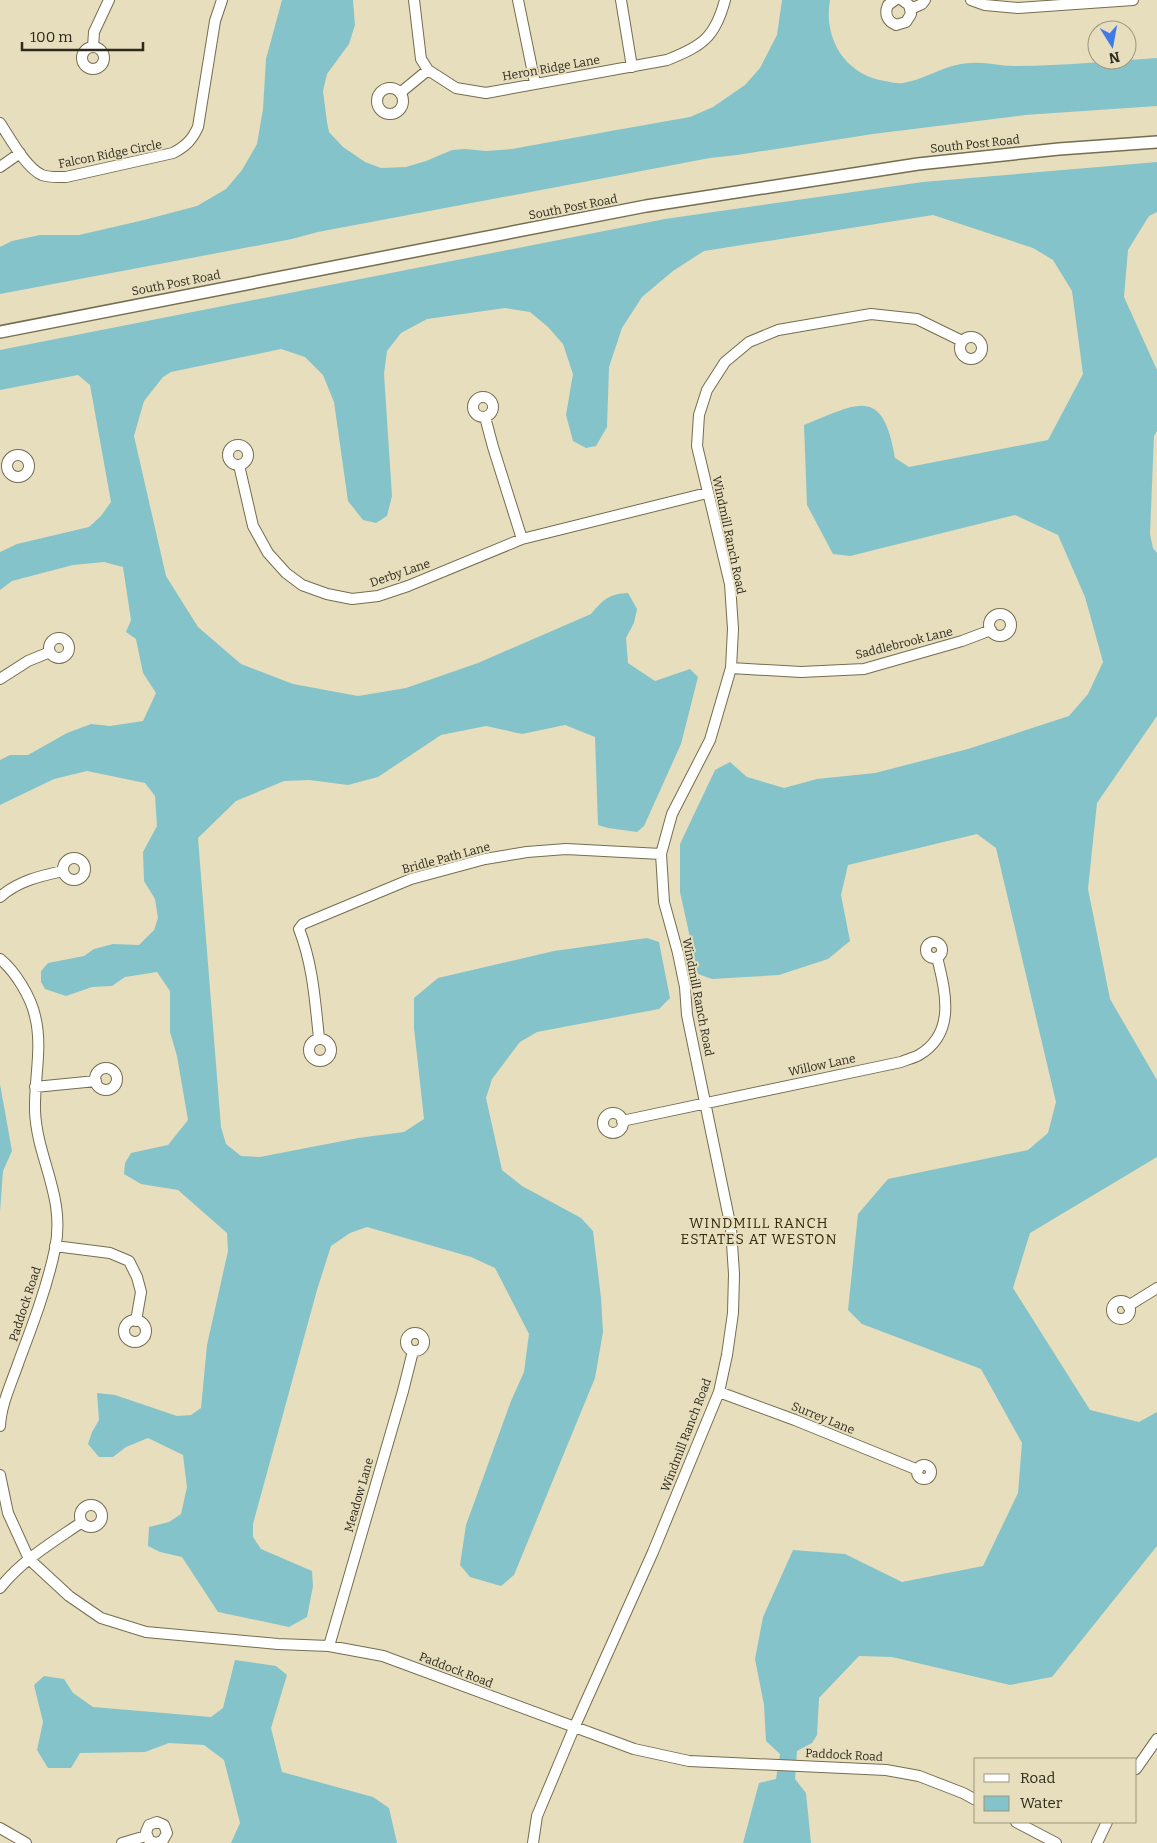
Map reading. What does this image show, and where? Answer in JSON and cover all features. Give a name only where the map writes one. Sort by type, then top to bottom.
[{"type":"street","points":[[93,47],[94,32],[109,0]]},
{"type":"street","name":"Falcon Ridge Circle","points":[[0,123],[20,153],[41,175],[52,178],[66,177],[173,153],[185,147],[193,139],[201,115],[215,21],[222,0]]},
{"type":"street","points":[[400,93],[428,70],[421,59],[414,0]]},
{"type":"street","points":[[518,0],[535,83]]},
{"type":"street","points":[[621,0],[632,67]]},
{"type":"street","name":"Heron Ridge Lane","points":[[428,70],[456,88],[486,93],[667,60],[694,49],[708,37],[717,25],[725,0]]},
{"type":"street","points":[[895,0],[888,5],[886,10],[888,19],[896,25],[906,22],[911,14],[909,5],[902,0]]},
{"type":"street","points":[[911,9],[922,4],[925,0]]},
{"type":"street","points":[[971,0],[985,5],[1018,8],[1133,0]]},
{"type":"street","name":"South Post Road","points":[[0,332],[646,206],[918,164],[1059,149],[1157,142]]},
{"type":"street","points":[[0,167],[20,153]]},
{"type":"street","name":"Windmill Ranch Road","points":[[533,1843],[537,1816],[574,1728],[653,1552],[719,1392],[733,1313],[734,1274],[731,1228],[687,1015],[685,987],[664,902],[662,854],[672,814],[710,740],[731,668],[733,629],[730,584],[697,446],[699,414],[707,390],[725,362],[749,342],[778,330],[871,314],[917,319],[962,341]]},
{"type":"street","points":[[486,417],[493,447],[522,539]]},
{"type":"street","name":"Derby Lane","points":[[239,465],[253,526],[268,553],[286,573],[302,585],[327,594],[352,599],[378,596],[408,586],[522,539],[707,493]]},
{"type":"street","name":"Saddlebrook Lane","points":[[731,668],[801,672],[864,668],[962,641],[990,630]]},
{"type":"street","points":[[0,679],[28,661],[50,652]]},
{"type":"street","name":"Bridle Path Lane","points":[[319,1038],[310,961],[299,929],[303,924],[411,879],[485,860],[527,852],[566,849],[662,854]]},
{"type":"street","points":[[0,897],[9,889],[31,878],[63,871]]},
{"type":"street","name":"Willow Lane","points":[[622,1121],[901,1062],[920,1055],[935,1041],[942,1028],[946,1012],[946,994],[937,957]]},
{"type":"street","name":"Paddock Road","points":[[0,959],[25,990],[35,1016],[39,1039],[35,1112],[40,1142],[51,1176],[57,1209],[56,1246],[42,1298],[11,1384],[0,1426]]},
{"type":"street","points":[[35,1087],[96,1081]]},
{"type":"street","points":[[56,1246],[110,1253],[129,1261],[138,1277],[141,1292],[136,1320]]},
{"type":"street","points":[[1128,1306],[1157,1288]]},
{"type":"street","name":"Meadow Lane","points":[[329,1646],[413,1351]]},
{"type":"street","name":"Surrey Lane","points":[[719,1392],[795,1420],[918,1470]]},
{"type":"street","name":"Paddock Road","points":[[0,1475],[8,1513],[29,1559],[69,1596],[101,1618],[146,1632],[278,1644],[329,1646],[383,1656],[634,1749],[689,1761],[886,1770],[919,1776],[974,1799]]},
{"type":"street","points":[[0,1588],[29,1559],[82,1522]]},
{"type":"street","points":[[1137,1768],[1157,1739]]},
{"type":"street","points":[[156,1822],[166,1829],[167,1833],[164,1840],[156,1843],[149,1840],[146,1832],[149,1825],[156,1822]]},
{"type":"street","points":[[1018,1823],[1056,1843]]},
{"type":"street","points":[[1097,1843],[1107,1823]]},
{"type":"street","points":[[0,1828],[26,1843]]},
{"type":"street","points":[[122,1843],[146,1836]]},
{"type":"water","points":[[282,0],[353,0],[355,25],[349,44],[327,74],[323,91],[327,122],[329,132],[343,147],[365,162],[381,168],[406,167],[452,150],[486,151],[512,149],[690,117],[713,107],[745,85],[760,68],[777,35],[782,0],[830,0],[830,28],[834,41],[848,63],[871,77],[901,83],[912,81],[946,68],[977,63],[1031,66],[1087,63],[1087,70],[1137,70],[1137,59],[1157,58],[1157,106],[1025,115],[873,134],[710,158],[0,294],[0,247],[12,241],[40,235],[79,235],[144,220],[197,206],[226,189],[242,170],[257,144],[263,109],[266,59]]},
{"type":"water","points":[[1157,162],[1157,212],[1149,216],[1128,250],[1124,297],[1157,370],[1157,431],[1154,436],[1150,534],[1153,548],[1157,553],[1157,716],[1097,803],[1088,889],[1110,999],[1157,1080],[1157,1157],[1030,1233],[1013,1288],[1090,1410],[1139,1422],[1157,1412],[1157,1546],[1052,1677],[1010,1685],[892,1657],[859,1656],[819,1698],[817,1735],[812,1743],[797,1751],[795,1779],[806,1793],[811,1843],[743,1843],[759,1783],[776,1779],[780,1754],[766,1741],[764,1705],[755,1659],[763,1617],[793,1550],[845,1554],[902,1582],[983,1566],[1018,1493],[1022,1443],[981,1369],[862,1324],[848,1310],[858,1214],[888,1179],[1028,1150],[1048,1133],[1056,1102],[996,848],[977,834],[848,865],[841,895],[850,941],[828,959],[779,975],[712,979],[698,974],[680,892],[680,844],[715,770],[730,762],[747,777],[784,788],[817,779],[875,773],[968,749],[1069,716],[1088,694],[1103,662],[1085,597],[1058,535],[1015,515],[850,556],[833,554],[807,505],[804,425],[853,407],[865,406],[875,410],[883,419],[890,435],[895,458],[909,467],[1048,440],[1083,374],[1072,291],[1053,260],[1033,248],[933,215],[704,251],[673,271],[642,297],[622,328],[609,367],[607,427],[596,446],[586,448],[573,441],[566,415],[573,374],[563,344],[548,327],[530,312],[505,308],[427,319],[401,333],[387,351],[384,374],[392,496],[387,516],[376,523],[363,520],[348,501],[334,402],[323,375],[305,357],[281,349],[171,372],[163,377],[144,401],[134,436],[166,576],[198,627],[241,664],[293,684],[358,696],[406,688],[478,663],[591,614],[603,601],[611,596],[628,593],[637,609],[634,623],[626,638],[628,663],[655,681],[690,669],[698,677],[681,744],[644,826],[637,832],[598,825],[595,737],[565,725],[522,734],[486,726],[441,735],[378,777],[348,785],[309,780],[284,781],[236,801],[198,838],[221,1127],[226,1144],[241,1156],[260,1157],[358,1138],[404,1132],[424,1119],[414,1028],[414,998],[438,978],[554,951],[647,938],[659,942],[670,998],[659,1009],[537,1032],[520,1042],[492,1079],[486,1098],[502,1170],[522,1186],[581,1218],[593,1231],[603,1332],[595,1378],[514,1575],[501,1586],[470,1577],[460,1565],[466,1525],[511,1401],[524,1372],[529,1334],[495,1268],[471,1257],[367,1227],[350,1233],[331,1246],[317,1290],[253,1524],[253,1537],[261,1549],[312,1571],[313,1586],[307,1617],[289,1627],[218,1612],[182,1557],[160,1552],[148,1546],[149,1527],[169,1522],[181,1514],[187,1487],[183,1455],[148,1438],[126,1447],[113,1457],[99,1457],[88,1444],[99,1420],[97,1393],[115,1395],[177,1416],[191,1415],[201,1408],[207,1345],[228,1251],[227,1233],[178,1190],[141,1184],[124,1174],[125,1163],[131,1153],[168,1145],[188,1120],[177,1056],[170,1032],[170,991],[157,972],[125,977],[112,986],[92,987],[66,996],[45,989],[41,982],[41,971],[48,963],[84,956],[94,949],[113,944],[139,945],[154,930],[158,918],[155,899],[144,881],[143,852],[157,826],[155,796],[145,783],[87,771],[54,779],[0,805],[0,760],[10,755],[28,755],[67,733],[91,724],[110,726],[143,721],[156,693],[143,673],[136,639],[126,632],[131,620],[123,567],[104,562],[73,565],[12,581],[0,590],[0,552],[17,544],[89,527],[101,516],[111,502],[90,385],[78,375],[0,390],[0,350],[665,219],[923,182]]},
{"type":"water","points":[[0,1084],[12,1151],[3,1171],[0,1212]]},
{"type":"water","points":[[235,1660],[276,1666],[287,1675],[271,1728],[282,1772],[373,1797],[389,1808],[397,1843],[231,1843],[240,1823],[224,1760],[204,1745],[169,1743],[145,1752],[80,1753],[71,1768],[48,1768],[37,1750],[43,1722],[34,1685],[44,1676],[64,1679],[73,1693],[93,1707],[211,1717],[223,1708]]},
{"type":"district","name":"WINDMILL RANCH ESTATES AT WESTON","points":[[759,1232]]}]
